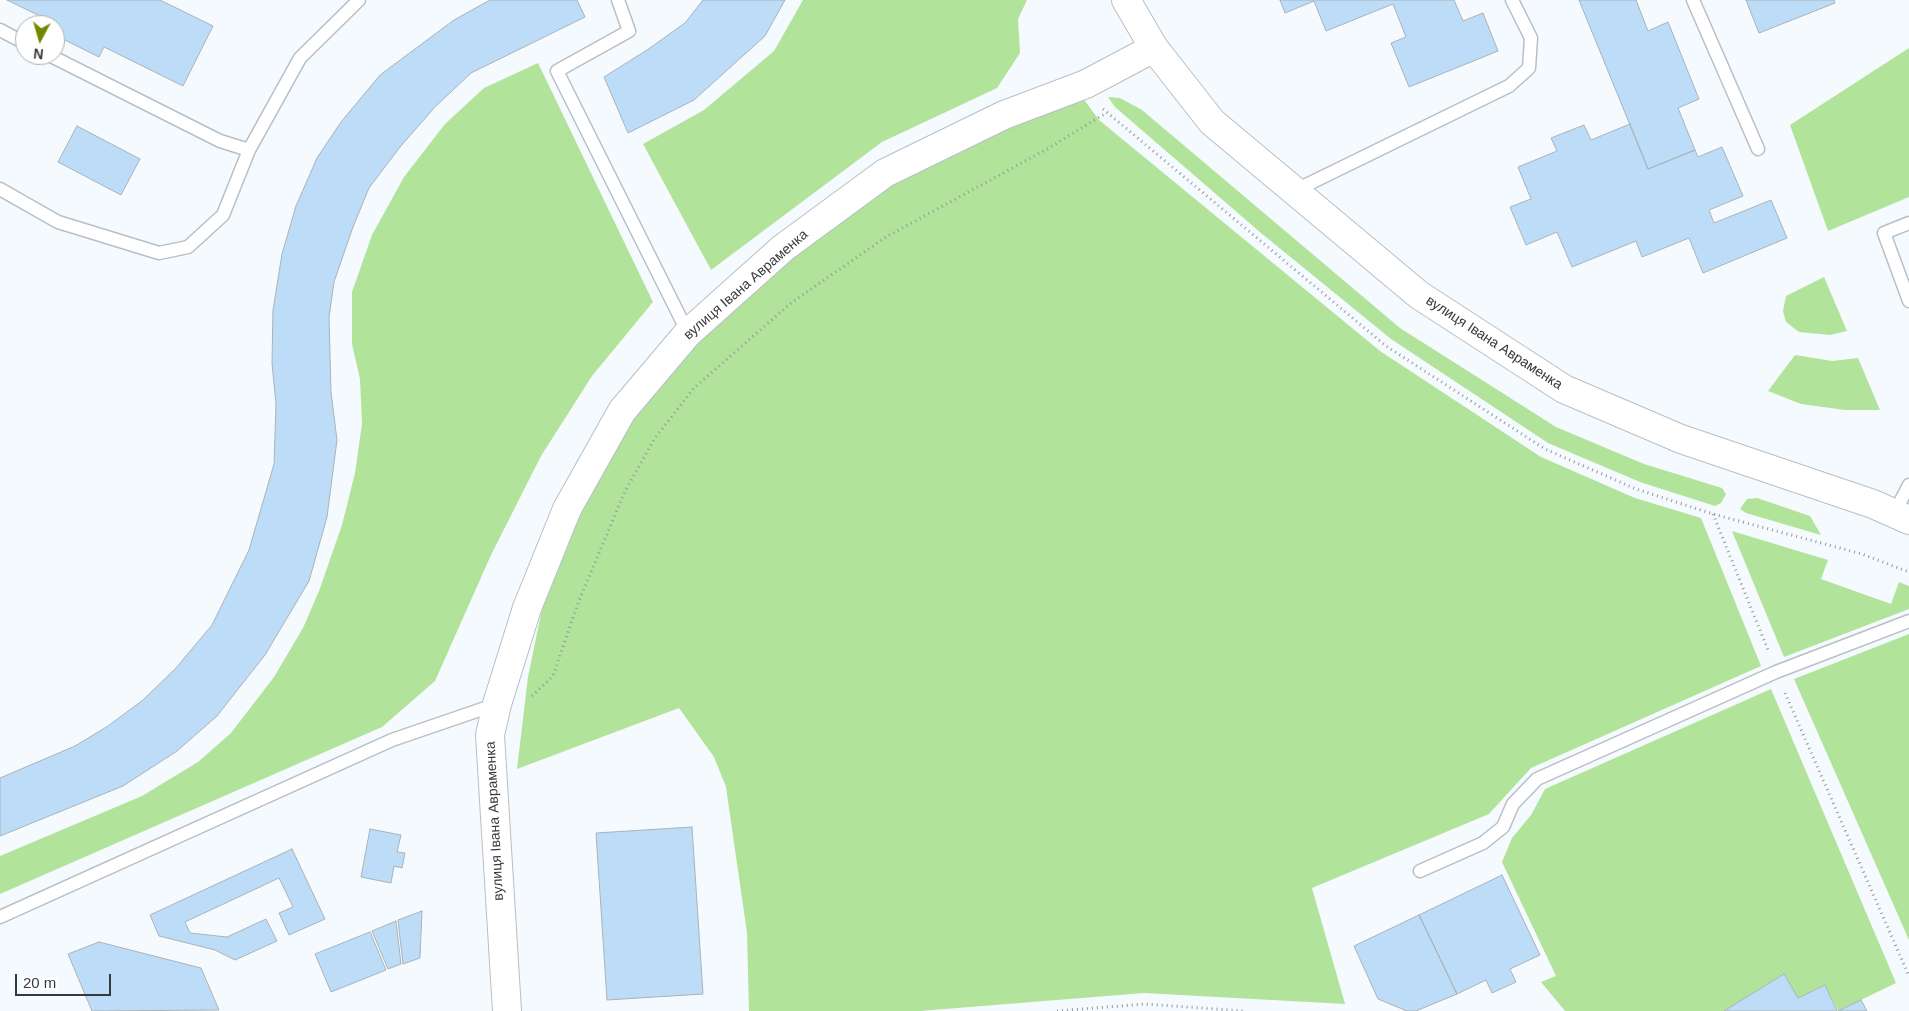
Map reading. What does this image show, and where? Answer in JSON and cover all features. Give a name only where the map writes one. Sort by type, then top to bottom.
[{"type":"street","name":"вулиця Івана Авраменка","points":[[1126,0],[1154,48],[1212,122],[1419,295],[1564,389],[1681,440],[1873,504],[1901,517]]},
{"type":"street","name":"вулиця Івана Авраменка","points":[[507,1011],[490,735],[497,704],[527,608],[567,509],[622,411],[688,333],[783,248],[884,173],[1004,116],[1086,84],[1154,48]]},
{"type":"lane","points":[[0,189],[58,222],[159,254],[188,247],[223,215],[249,150],[300,58],[360,0]]},
{"type":"lane","points":[[618,0],[629,31],[557,71],[688,333]]},
{"type":"lane","points":[[1294,192],[1509,86],[1529,68],[1531,38],[1512,0]]},
{"type":"lane","points":[[1693,0],[1758,149]]},
{"type":"lane","points":[[0,30],[15,38]]},
{"type":"lane","points":[[65,63],[220,141],[249,150]]},
{"type":"lane","points":[[1909,223],[1884,233],[1909,301]]},
{"type":"lane","points":[[1901,517],[1909,485]]},
{"type":"lane","points":[[1420,872],[1483,843],[1503,827],[1513,804],[1537,779],[1776,672],[1909,621]]},
{"type":"lane","points":[[0,917],[392,740],[497,704]]},
{"type":"path","points":[[1086,84],[1106,113],[1379,339],[1403,357],[1545,450],[1636,489],[1713,514],[1862,554],[1909,572]]},
{"type":"path","points":[[525,703],[553,676],[578,603],[625,491],[655,438],[694,388],[791,303],[886,237],[1049,148],[1106,113]]},
{"type":"path","points":[[1713,514],[1776,672],[1909,976]]},
{"type":"path","points":[[1057,1011],[1146,1004],[1244,1011]]},
{"type":"green space","points":[[803,0],[1027,0],[1018,19],[1020,53],[997,88],[882,142],[711,270],[643,144],[704,110],[774,51]]},
{"type":"green space","points":[[1909,48],[1909,197],[1828,231],[1790,125]]},
{"type":"green space","points":[[538,63],[653,302],[592,376],[541,456],[491,555],[435,681],[382,727],[0,894],[0,856],[142,796],[198,762],[231,733],[274,677],[303,628],[319,591],[342,525],[355,473],[362,424],[360,379],[352,344],[352,292],[372,235],[404,177],[445,124],[484,88]]},
{"type":"green space","points":[[1082,97],[1099,120],[1380,351],[1541,457],[1635,498],[1701,518],[1761,666],[1531,768],[1489,814],[1312,888],[1345,1004],[1144,993],[920,1011],[749,1011],[747,933],[726,787],[714,757],[679,708],[517,769],[528,677],[544,599],[581,504],[634,411],[697,337],[789,254],[887,182],[1003,126]]},
{"type":"green space","points":[[1108,97],[1120,98],[1142,110],[1400,328],[1556,427],[1644,464],[1722,488],[1726,494],[1721,503],[1715,506],[1640,482],[1548,443],[1391,339],[1261,233],[1115,107]]},
{"type":"green space","points":[[1824,277],[1847,331],[1830,335],[1799,332],[1786,322],[1783,311],[1786,296]]},
{"type":"green space","points":[[1795,355],[1832,361],[1858,358],[1880,410],[1845,410],[1801,404],[1768,391]]},
{"type":"green space","points":[[1757,498],[1810,516],[1821,535],[1746,513],[1740,509],[1747,499]]},
{"type":"green space","points":[[1732,531],[1828,560],[1821,579],[1891,604],[1899,582],[1909,586],[1909,609],[1784,657]]},
{"type":"green space","points":[[1909,634],[1909,940],[1794,679]]},
{"type":"green space","points":[[1771,689],[1896,983],[1838,1011],[1825,985],[1798,998],[1784,974],[1724,1011],[1565,1011],[1541,982],[1556,976],[1502,862],[1512,838],[1531,815],[1545,789]]},
{"type":"building","points":[[7,0],[160,0],[213,26],[183,86],[104,47],[99,57],[65,40],[65,15],[38,15]]},
{"type":"building","points":[[490,0],[577,0],[585,17],[471,73],[435,107],[400,147],[369,188],[334,282],[329,317],[331,392],[337,440],[327,517],[309,581],[265,655],[217,716],[177,751],[123,786],[0,836],[0,778],[75,746],[108,726],[143,700],[176,668],[212,625],[249,550],[274,464],[276,404],[272,363],[273,310],[282,254],[296,206],[317,158],[341,122],[380,75],[454,20]]},
{"type":"building","points":[[703,0],[785,0],[765,36],[694,100],[628,133],[604,77],[685,23]]},
{"type":"building","points":[[1280,0],[1454,0],[1463,21],[1483,13],[1498,51],[1409,87],[1391,43],[1406,37],[1393,4],[1326,31],[1314,1],[1285,13]]},
{"type":"building","points":[[1579,0],[1636,0],[1648,31],[1668,22],[1699,99],[1678,108],[1695,150],[1648,169]]},
{"type":"building","points":[[1746,0],[1834,0],[1835,3],[1759,33]]},
{"type":"building","points":[[1630,124],[1648,169],[1695,150],[1698,157],[1722,147],[1743,196],[1709,210],[1714,223],[1771,200],[1787,238],[1703,273],[1689,238],[1642,257],[1636,241],[1572,267],[1557,232],[1526,245],[1510,207],[1531,199],[1518,167],[1557,151],[1551,138],[1584,125],[1591,140]]},
{"type":"building","points":[[77,126],[140,159],[121,195],[58,162]]},
{"type":"building","points":[[692,827],[703,994],[607,1000],[596,833]]},
{"type":"building","points":[[370,829],[401,835],[397,852],[405,853],[402,868],[394,866],[391,883],[361,877]]},
{"type":"building","points":[[292,849],[325,919],[289,935],[279,913],[293,907],[279,878],[185,922],[190,933],[227,937],[266,919],[277,941],[235,960],[215,950],[159,936],[150,915]]},
{"type":"building","points":[[1502,875],[1540,955],[1510,969],[1516,982],[1492,993],[1486,980],[1457,994],[1419,915]]},
{"type":"building","points":[[422,911],[420,958],[403,964],[398,920]]},
{"type":"building","points":[[1419,915],[1457,994],[1416,1011],[1407,1011],[1378,999],[1354,946]]},
{"type":"building","points":[[396,921],[401,964],[388,969],[372,931]]},
{"type":"building","points":[[370,932],[386,970],[331,992],[315,954]]},
{"type":"building","points":[[99,942],[201,968],[219,1010],[92,1011],[68,954]]},
{"type":"building","points":[[1784,974],[1798,998],[1825,985],[1837,1011],[1724,1011]]},
{"type":"building","points":[[1861,1000],[1867,1011],[1838,1011]]}]
